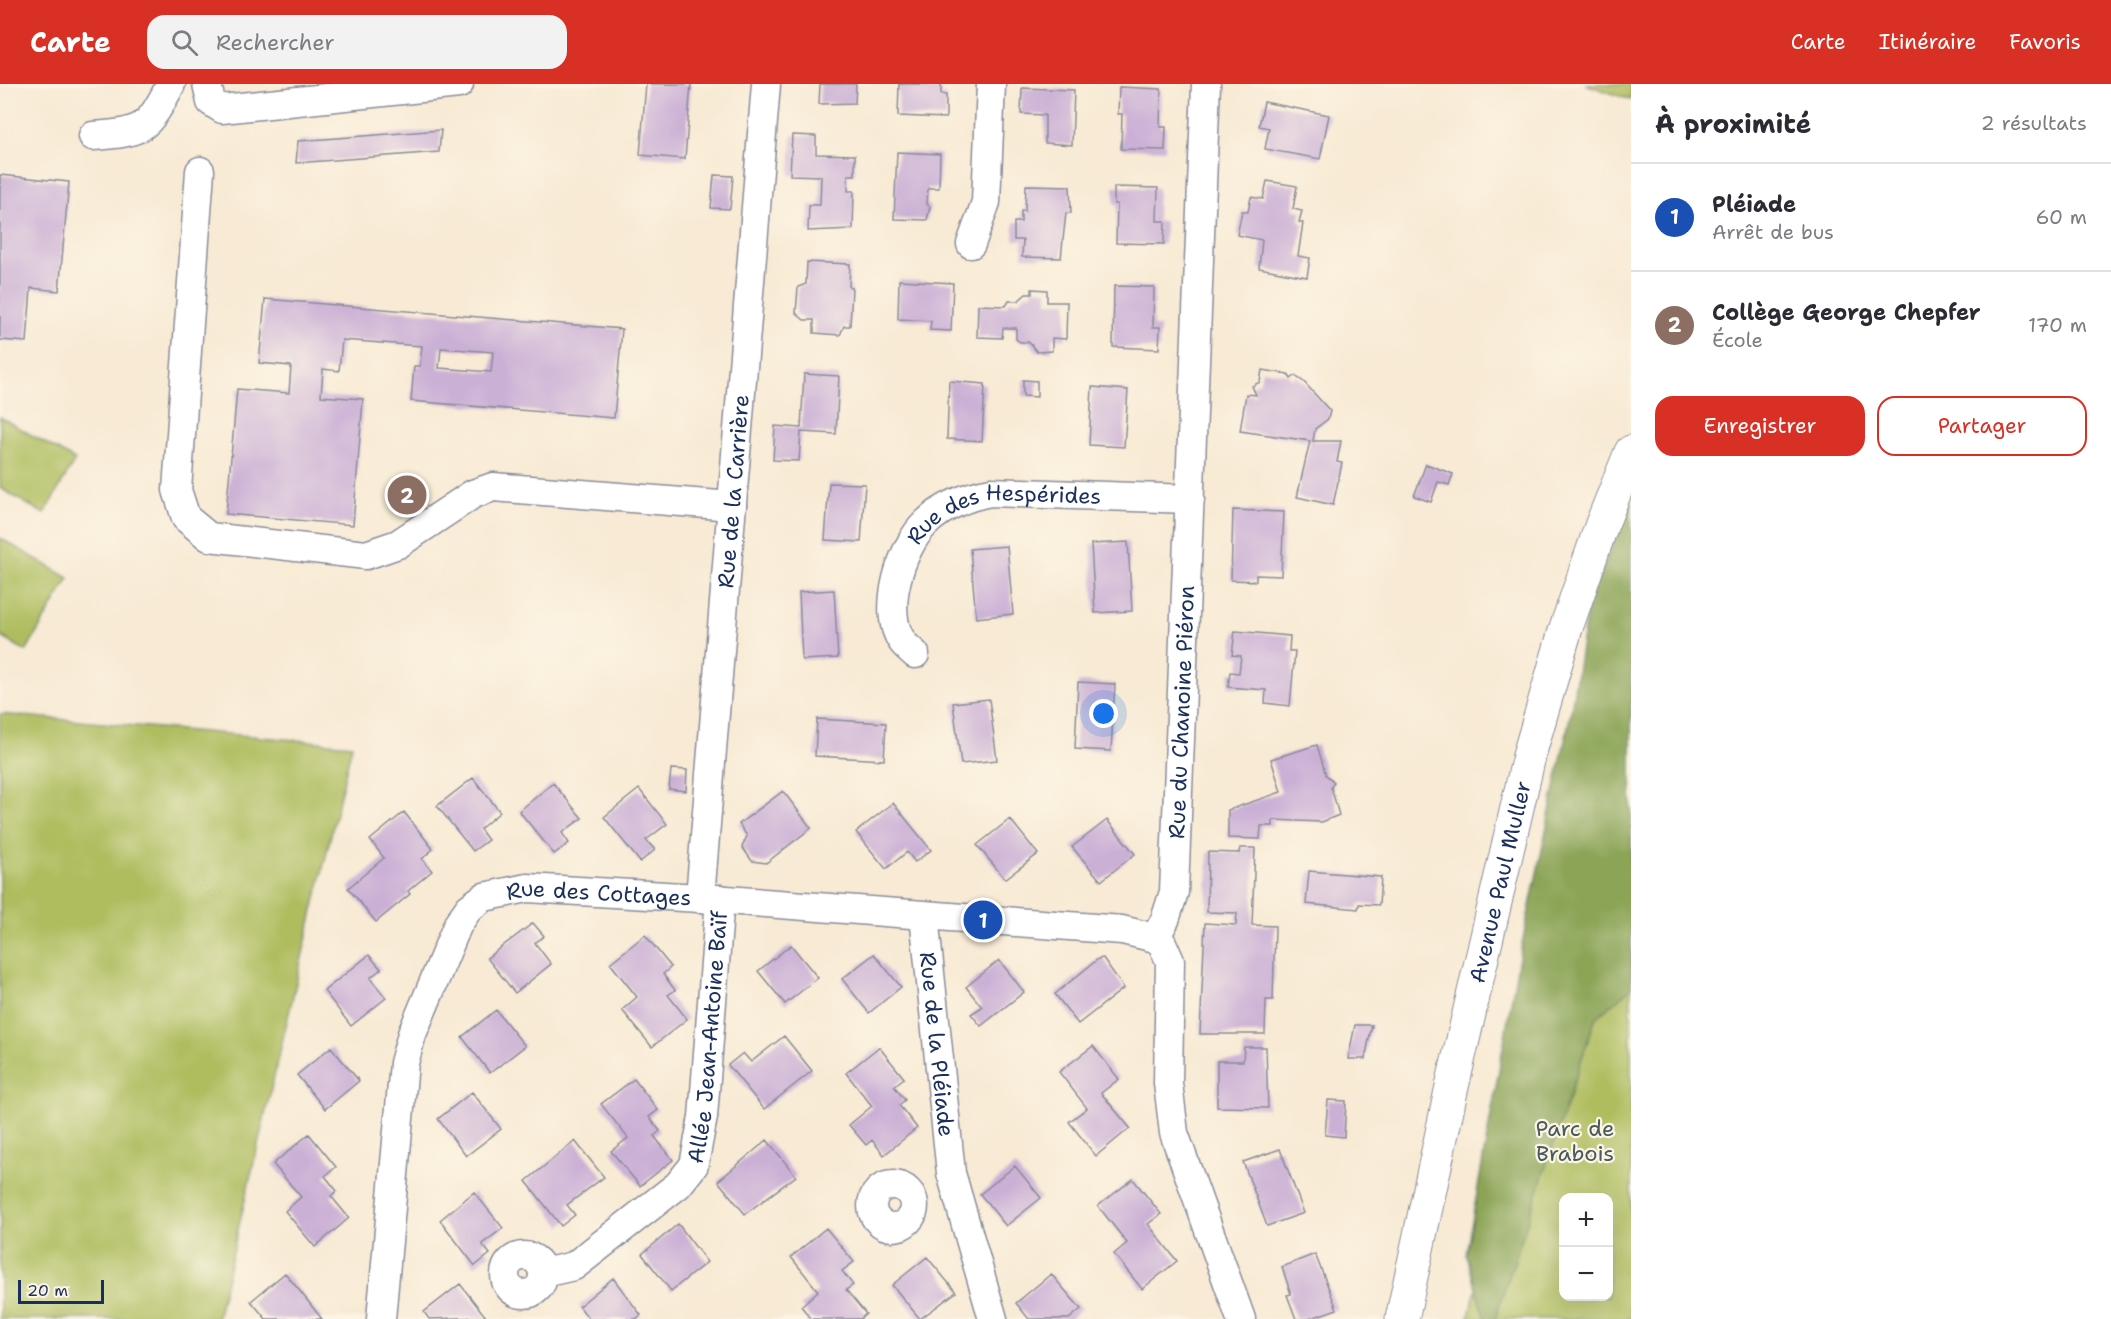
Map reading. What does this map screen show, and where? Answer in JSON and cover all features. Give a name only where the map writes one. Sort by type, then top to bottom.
[{"type":"main road","name":"Avenue Paul Muller","points":[[1402,1319],[1451,1092],[1530,752],[1566,628],[1602,524],[1631,452]]},
{"type":"street","points":[[93,136],[126,133],[142,128],[157,111],[171,84]]},
{"type":"street","points":[[207,84],[211,102],[222,109],[459,84]]},
{"type":"street","name":"Rue de la Carrière","points":[[710,898],[732,506],[765,84]]},
{"type":"street","points":[[971,244],[986,202],[991,84]]},
{"type":"street","name":"Rue du Chanoine Piéron","points":[[1155,938],[1165,920],[1174,892],[1206,84]]},
{"type":"street","points":[[200,171],[177,490],[186,518],[209,537],[366,555],[398,544],[473,494],[493,487],[732,506]]},
{"type":"street","name":"Rue des Hespérides","points":[[915,654],[902,642],[896,627],[896,586],[899,569],[910,543],[924,524],[943,510],[975,495],[991,492],[1190,499]]},
{"type":"street","name":"Rue des Cottages","points":[[381,1319],[405,1063],[412,1034],[448,944],[464,916],[484,897],[527,888],[710,898],[1122,930],[1155,938]]},
{"type":"street","name":"Allée Jean-Antoine Baïf","points":[[543,1273],[574,1266],[678,1185],[694,1164],[703,1117],[710,898]]},
{"type":"street","name":"Rue de la Pléiade","points":[[924,916],[951,1173],[993,1319]]},
{"type":"street","points":[[1155,938],[1167,951],[1172,973],[1168,1083],[1174,1133],[1241,1319]]},
{"type":"street","points":[[911,1194],[951,1173]]},
{"type":"green space","points":[[1585,84],[1631,84],[1631,100]]},
{"type":"green space","points":[[0,417],[75,460],[44,514],[0,488]]},
{"type":"green space","points":[[1631,500],[1631,988],[1595,1019],[1495,1319],[1485,1319],[1466,1255],[1518,963],[1570,717],[1588,603]]},
{"type":"green space","points":[[0,538],[69,578],[26,651],[0,636]]},
{"type":"green space","points":[[0,714],[352,745],[217,1319],[0,1319]]},
{"type":"green space","name":"Parc de Brabois","points":[[1631,777],[1631,1319],[1468,1319],[1532,1087]]},
{"type":"building","points":[[646,84],[691,84],[685,159],[640,155]]},
{"type":"building","points":[[820,84],[856,84],[855,103],[819,104]]},
{"type":"building","points":[[899,84],[941,84],[941,94],[946,95],[946,118],[898,116]]},
{"type":"building","points":[[1119,87],[1161,89],[1160,127],[1166,127],[1165,150],[1121,149],[1122,114],[1118,114]]},
{"type":"building","points":[[1022,88],[1074,90],[1072,145],[1045,143],[1045,115],[1021,114]]},
{"type":"building","points":[[1264,102],[1329,115],[1320,159],[1265,149],[1269,128],[1259,126]]},
{"type":"building","points":[[441,130],[439,152],[296,163],[298,141]]},
{"type":"building","points":[[792,135],[816,136],[816,154],[855,155],[855,175],[848,175],[848,191],[854,191],[853,229],[808,231],[809,205],[820,205],[821,176],[790,175]]},
{"type":"building","points":[[897,152],[940,154],[939,188],[928,188],[927,204],[930,207],[927,220],[894,219]]},
{"type":"building","points":[[0,175],[69,182],[59,291],[31,288],[27,342],[0,340]]},
{"type":"building","points":[[714,175],[733,176],[730,209],[711,208]]},
{"type":"building","points":[[1267,181],[1297,186],[1293,209],[1302,211],[1299,222],[1303,223],[1298,256],[1310,258],[1307,277],[1259,268],[1262,240],[1237,235],[1242,211],[1248,212],[1251,197],[1263,199]]},
{"type":"building","points":[[1026,185],[1070,186],[1071,213],[1066,213],[1061,258],[1022,257],[1023,240],[1014,240],[1014,222],[1021,222],[1021,211],[1025,211]]},
{"type":"building","points":[[1114,187],[1158,188],[1157,221],[1165,221],[1164,244],[1116,243],[1117,204],[1114,204]]},
{"type":"building","points":[[807,262],[850,264],[849,287],[852,288],[850,326],[844,326],[840,335],[814,333],[814,320],[804,320],[796,313],[798,287],[806,284]]},
{"type":"building","points":[[899,280],[953,283],[951,331],[930,330],[931,321],[898,319]]},
{"type":"building","points":[[1114,286],[1154,287],[1153,327],[1160,327],[1159,349],[1113,347]]},
{"type":"building","points":[[1032,289],[1047,290],[1047,302],[1067,302],[1066,339],[1052,338],[1052,351],[1037,352],[1029,342],[1020,342],[1016,339],[1016,328],[1003,328],[1002,338],[977,337],[978,305],[1006,306],[1009,301],[1018,301],[1026,294],[1032,294]]},
{"type":"building","points":[[265,299],[622,329],[614,418],[411,401],[414,366],[420,366],[422,346],[342,340],[339,371],[323,369],[321,396],[363,399],[353,525],[226,514],[237,389],[289,393],[291,366],[259,363]],"holes":[[[441,348],[493,352],[491,372],[439,368]]]},
{"type":"building","points":[[1262,370],[1288,374],[1291,379],[1295,376],[1304,382],[1330,411],[1328,419],[1315,429],[1313,441],[1341,441],[1337,462],[1342,463],[1333,505],[1297,497],[1310,441],[1240,431],[1246,394],[1256,395],[1252,386],[1260,382]]},
{"type":"building","points":[[804,374],[839,376],[836,434],[801,432],[799,461],[773,460],[775,426],[801,428]]},
{"type":"building","points":[[1023,380],[1037,381],[1037,397],[1023,396]]},
{"type":"building","points":[[949,381],[985,384],[982,441],[947,439]]},
{"type":"building","points":[[1092,387],[1128,390],[1124,447],[1089,445]]},
{"type":"building","points":[[1426,464],[1453,474],[1449,485],[1438,482],[1431,502],[1414,496]]},
{"type":"building","points":[[829,483],[865,484],[861,542],[825,540]]},
{"type":"building","points":[[1233,510],[1284,512],[1281,576],[1256,575],[1256,581],[1231,580]]},
{"type":"building","points":[[1128,542],[1132,611],[1095,613],[1091,544]]},
{"type":"building","points":[[1007,546],[1013,614],[976,618],[970,549]]},
{"type":"building","points":[[834,590],[838,658],[802,660],[799,592]]},
{"type":"building","points":[[1235,631],[1290,636],[1289,651],[1295,651],[1290,706],[1265,703],[1266,690],[1228,687],[1230,672],[1239,673],[1241,656],[1232,655]]},
{"type":"building","points":[[1078,682],[1115,684],[1111,751],[1075,749]]},
{"type":"building","points":[[989,699],[997,760],[961,764],[953,703]]},
{"type":"building","points":[[817,719],[886,723],[884,760],[815,756]]},
{"type":"building","points":[[1317,745],[1326,775],[1334,782],[1331,787],[1339,815],[1322,822],[1273,820],[1273,826],[1261,826],[1260,839],[1228,838],[1228,810],[1281,792],[1271,759]]},
{"type":"building","points":[[671,769],[687,770],[686,791],[669,789]]},
{"type":"building","points":[[473,778],[500,812],[480,829],[488,840],[473,851],[437,806]]},
{"type":"building","points":[[553,783],[582,818],[562,833],[569,843],[554,854],[519,811]]},
{"type":"building","points":[[639,789],[667,824],[646,840],[655,850],[640,862],[604,817]]},
{"type":"building","points":[[783,791],[811,828],[766,863],[752,861],[742,847],[747,836],[739,824]]},
{"type":"building","points":[[893,803],[931,850],[915,862],[907,852],[886,869],[856,832]]},
{"type":"building","points":[[404,812],[433,849],[422,859],[432,871],[408,891],[410,894],[376,922],[348,888],[384,858],[370,840]]},
{"type":"building","points":[[1010,819],[1038,854],[1005,879],[977,845]]},
{"type":"building","points":[[1107,820],[1135,854],[1101,881],[1072,847]]},
{"type":"building","points":[[1240,848],[1255,848],[1252,925],[1275,926],[1273,1000],[1266,1000],[1265,1034],[1200,1034],[1205,923],[1236,925],[1237,913],[1207,912],[1208,852],[1239,853]]},
{"type":"building","points":[[1309,871],[1381,877],[1379,905],[1359,904],[1358,909],[1306,904]]},
{"type":"building","points":[[533,923],[544,936],[535,943],[551,964],[515,993],[487,958]]},
{"type":"building","points":[[645,935],[671,967],[663,974],[675,990],[668,995],[687,1019],[652,1047],[622,1010],[637,997],[610,963]]},
{"type":"building","points":[[791,945],[818,978],[785,1004],[758,971]]},
{"type":"building","points":[[874,954],[901,987],[869,1013],[842,979]]},
{"type":"building","points":[[369,955],[381,969],[370,978],[386,998],[351,1026],[324,991]]},
{"type":"building","points":[[1103,958],[1124,988],[1078,1024],[1055,994],[1098,959]]},
{"type":"building","points":[[999,960],[1024,992],[981,1026],[971,1014],[982,1007],[966,987]]},
{"type":"building","points":[[496,1010],[525,1046],[490,1073],[462,1037]]},
{"type":"building","points":[[1355,1025],[1372,1025],[1365,1059],[1348,1059]]},
{"type":"building","points":[[784,1036],[812,1071],[764,1109],[728,1065],[743,1053],[751,1062]]},
{"type":"building","points":[[1093,1046],[1119,1079],[1101,1093],[1130,1128],[1096,1156],[1069,1122],[1087,1108],[1059,1072]]},
{"type":"building","points":[[331,1047],[359,1081],[325,1109],[297,1075]]},
{"type":"building","points":[[879,1047],[904,1078],[894,1086],[905,1100],[899,1105],[917,1128],[884,1155],[872,1140],[866,1145],[849,1125],[872,1106],[846,1073]]},
{"type":"building","points":[[1244,1047],[1266,1047],[1268,1108],[1217,1107],[1217,1061],[1243,1061]]},
{"type":"building","points":[[634,1079],[658,1110],[649,1117],[660,1131],[654,1136],[673,1160],[640,1186],[611,1151],[628,1138],[601,1104]]},
{"type":"building","points":[[472,1092],[501,1129],[466,1156],[438,1119]]},
{"type":"building","points":[[1328,1100],[1346,1101],[1344,1137],[1325,1135]]},
{"type":"building","points":[[309,1134],[336,1167],[325,1176],[337,1191],[331,1196],[349,1218],[315,1247],[285,1211],[301,1197],[273,1164]]},
{"type":"building","points":[[767,1140],[796,1176],[745,1214],[718,1181]]},
{"type":"building","points":[[575,1141],[604,1177],[567,1205],[575,1215],[561,1226],[526,1181]]},
{"type":"building","points":[[1280,1149],[1304,1213],[1267,1226],[1243,1162]]},
{"type":"building","points":[[1015,1166],[1041,1198],[1006,1226],[980,1194]]},
{"type":"building","points":[[1133,1179],[1161,1214],[1148,1224],[1177,1261],[1142,1289],[1114,1254],[1127,1243],[1098,1206]]},
{"type":"building","points":[[474,1192],[503,1228],[482,1244],[490,1254],[475,1266],[440,1220]]},
{"type":"building","points":[[678,1224],[707,1262],[671,1291],[642,1254]]},
{"type":"building","points":[[826,1228],[854,1262],[842,1271],[853,1285],[846,1290],[866,1314],[860,1319],[811,1319],[801,1306],[818,1291],[791,1257]]},
{"type":"building","points":[[1315,1254],[1337,1309],[1309,1319],[1296,1319],[1287,1295],[1291,1294],[1282,1267]]},
{"type":"building","points":[[927,1257],[956,1292],[920,1319],[892,1285]]},
{"type":"building","points":[[285,1273],[322,1319],[266,1319],[251,1301]]},
{"type":"building","points":[[1051,1274],[1081,1309],[1069,1319],[1029,1319],[1016,1303]]},
{"type":"building","points":[[613,1278],[641,1315],[636,1319],[589,1319],[579,1306]]},
{"type":"building","points":[[460,1284],[486,1317],[429,1319],[424,1312]]},
{"type":"place","name":"Collège George Chepfer","points":[[407,495]]},
{"type":"place","name":"Pléiade","points":[[983,920]]}]
